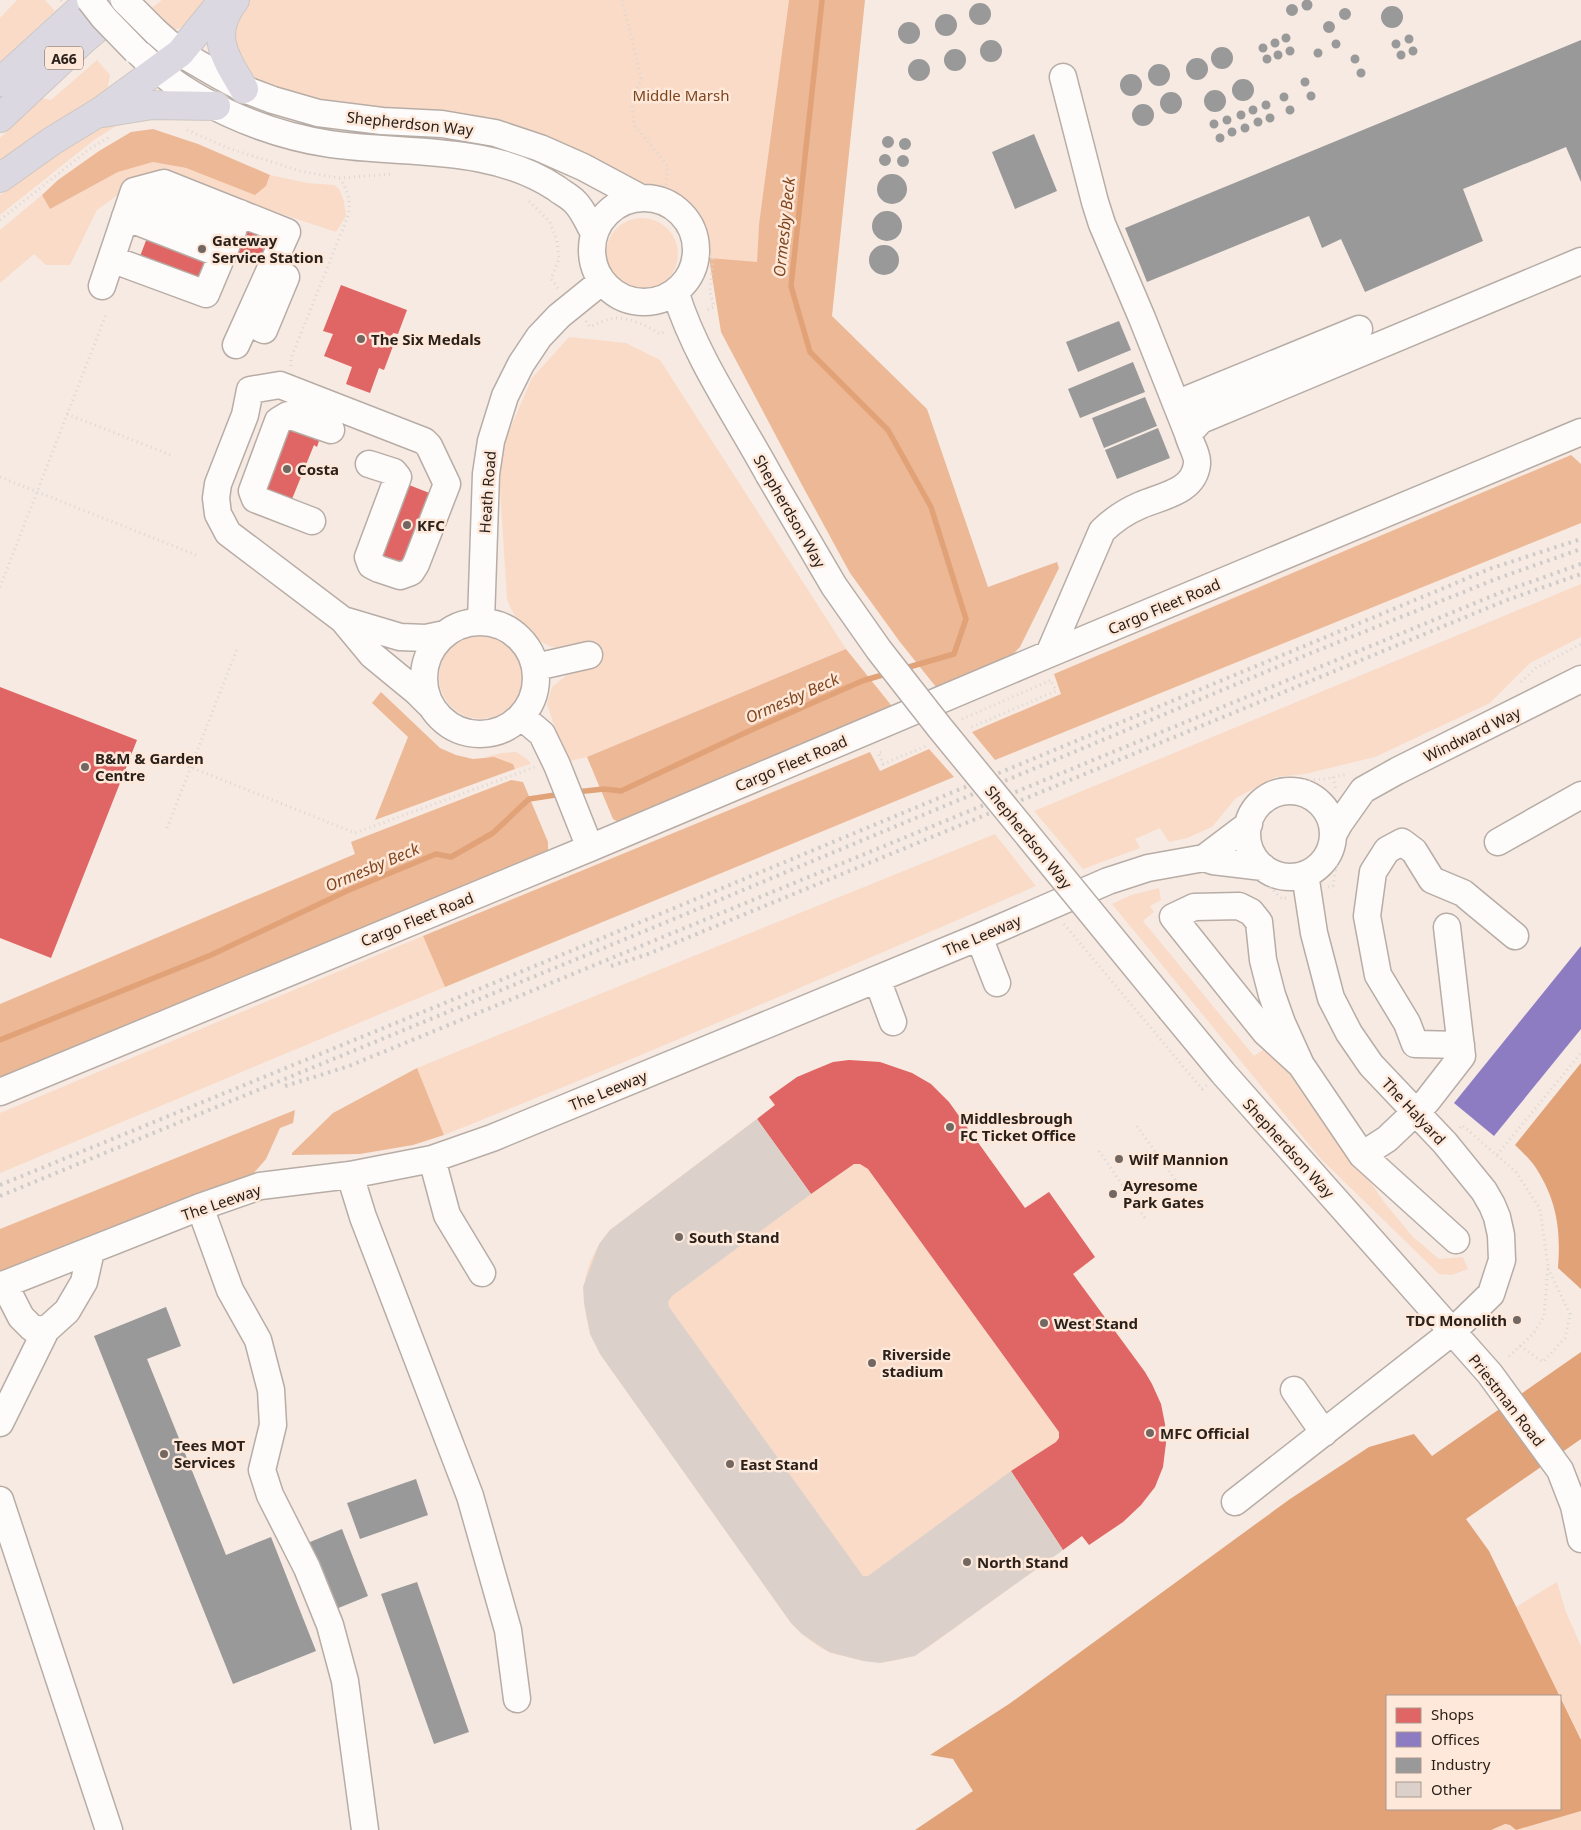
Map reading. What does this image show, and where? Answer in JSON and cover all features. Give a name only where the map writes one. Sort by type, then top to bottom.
[{"type":"highway","name":"A66","points":[[0,82],[90,0]]},
{"type":"highway","name":"A66","points":[[0,118],[83,40],[130,0]]},
{"type":"highway","points":[[0,178],[52,141],[94,115],[180,53],[223,0]]},
{"type":"highway","points":[[235,0],[223,19],[222,43],[226,59],[244,89]]},
{"type":"highway","points":[[94,115],[152,105],[216,106]]},
{"type":"street","name":"Shepherdson Way","points":[[90,0],[104,18],[156,70],[183,90],[216,106],[274,131],[300,138],[329,144],[378,150],[440,153],[477,158],[526,172],[548,182],[575,201],[594,234]]},
{"type":"street","name":"Shepherdson Way","points":[[124,0],[180,53],[244,89],[273,100],[318,113],[382,121],[442,124],[496,133],[540,148],[681,212],[693,230],[697,248]]},
{"type":"street","points":[[1049,654],[1102,531],[1112,520],[1139,505],[1180,490],[1193,478],[1198,462],[1094,202],[1063,77]]},
{"type":"street","points":[[102,286],[134,191],[164,183],[236,222],[288,232],[236,345]]},
{"type":"street","points":[[651,199],[623,201],[602,217],[594,234],[591,249],[594,266],[601,282],[610,292],[631,301],[647,303],[665,300],[676,294],[693,268],[697,248]]},
{"type":"street","points":[[129,206],[218,266]]},
{"type":"street","points":[[114,252],[206,294],[236,222]]},
{"type":"street","points":[[1188,434],[1201,420],[1581,261]]},
{"type":"street","name":"Heath Road","points":[[481,621],[486,474],[491,441],[505,396],[521,364],[540,337],[558,316],[601,282]]},
{"type":"street","name":"Shepherdson Way","points":[[676,294],[685,322],[705,363],[769,476],[834,586],[879,650],[940,728],[1223,1073],[1452,1332]]},
{"type":"street","points":[[1176,404],[1359,329]]},
{"type":"street","points":[[369,464],[394,472],[398,477],[368,557],[371,565],[400,576],[411,572],[416,564],[447,484],[429,446],[424,442],[280,385],[250,390],[245,415],[218,484],[216,498],[218,514],[228,533],[343,620],[372,655],[417,692],[444,721],[462,732],[483,735],[504,730],[522,717],[532,702],[537,685],[536,668],[530,649],[517,634],[500,625],[481,621],[462,624],[445,634],[432,648],[424,666],[424,686],[430,705]]},
{"type":"street","points":[[312,521],[255,500],[252,491],[278,421],[288,415],[331,430]]},
{"type":"street","name":"Cargo Fleet Road","points":[[0,1092],[586,837],[1049,654],[1581,432]]},
{"type":"street","points":[[343,620],[400,637],[426,638],[445,634]]},
{"type":"street","points":[[536,668],[589,655]]},
{"type":"street","name":"Windward Way","points":[[1336,844],[1339,824],[1363,790],[1397,771],[1581,679]]},
{"type":"street","points":[[522,717],[542,734],[586,837]]},
{"type":"street","points":[[1289,790],[1303,793],[1316,800],[1326,811],[1332,822],[1336,844],[1316,868],[1305,874],[1290,876],[1276,874],[1263,867],[1253,856],[1248,842],[1249,824],[1252,813],[1261,802],[1274,794],[1289,790]]},
{"type":"street","name":"Windward Way","points":[[1308,795],[1363,790]]},
{"type":"street","points":[[1498,842],[1581,795]]},
{"type":"street","name":"The Leeway","points":[[2,1285],[260,1186],[350,1175],[432,1159],[492,1138],[979,937],[1108,881],[1148,868],[1204,858],[1249,824]]},
{"type":"street","points":[[1461,1045],[1415,1044],[1407,1023],[1378,975],[1367,916],[1373,872],[1386,850],[1402,842],[1414,850],[1432,880],[1463,894],[1516,936]]},
{"type":"street","name":"The Leeway","points":[[1204,858],[1213,861],[1263,867]]},
{"type":"street","name":"The Halyard","points":[[1235,1502],[1452,1332],[1491,1294],[1502,1260],[1501,1234],[1492,1204],[1484,1191],[1445,1143],[1371,1065],[1349,1033],[1331,998],[1314,933],[1305,874]]},
{"type":"street","points":[[1301,1065],[1265,1032],[1173,917],[1194,906],[1239,906],[1256,916],[1259,922],[1263,960],[1272,995],[1301,1065],[1362,1154],[1456,1240]]},
{"type":"street","points":[[1362,1154],[1387,1139],[1427,1101],[1462,1056],[1447,927]]},
{"type":"street","points":[[979,937],[998,983]]},
{"type":"street","points":[[876,979],[893,1022]]},
{"type":"street","points":[[432,1159],[447,1215],[482,1273]]},
{"type":"street","points":[[350,1175],[366,1226],[470,1496],[508,1630],[517,1699]]},
{"type":"street","points":[[200,1208],[230,1290],[258,1340],[271,1390],[273,1425],[262,1470],[270,1495],[307,1568],[330,1625],[345,1681],[365,1830]]},
{"type":"street","points":[[0,1423],[46,1330],[67,1311],[84,1282],[91,1251]]},
{"type":"street","points":[[2,1285],[26,1323],[32,1328],[46,1330]]},
{"type":"street","name":"Priestman Road","points":[[1452,1332],[1490,1374],[1560,1470],[1574,1506],[1581,1539]]},
{"type":"street","points":[[1294,1390],[1324,1433]]},
{"type":"street","points":[[0,1500],[109,1830]]},
{"type":"path","points":[[622,0],[641,78],[632,104],[634,125],[668,166],[651,199]]},
{"type":"path","points":[[186,129],[228,148],[300,172],[339,178],[396,173]]},
{"type":"path","points":[[0,220],[88,150]]},
{"type":"path","points":[[292,390],[298,375],[292,370],[291,358],[349,212],[348,194],[339,178]]},
{"type":"path","points":[[526,198],[550,222],[557,241],[559,259],[551,279],[574,304],[590,327],[611,319],[633,321],[660,334]]},
{"type":"path","points":[[697,248],[713,257],[710,292],[714,306]]},
{"type":"path","points":[[0,587],[107,312]]},
{"type":"path","points":[[67,414],[173,456]]},
{"type":"path","points":[[0,477],[196,556]]},
{"type":"path","points":[[1524,708],[1519,685],[1536,668],[1581,644]]},
{"type":"path","points":[[167,828],[237,649]]},
{"type":"path","points":[[940,728],[1051,680],[1056,691],[997,716]]},
{"type":"path","points":[[165,758],[355,833],[555,763]]},
{"type":"path","points":[[1333,886],[1336,844]]},
{"type":"path","points":[[1049,906],[1202,1089],[1223,1073]]},
{"type":"path","points":[[1490,1374],[1534,1333],[1544,1316],[1548,1267],[1540,1209],[1516,1172],[1497,1155],[1581,1053]]},
{"type":"path","points":[[1137,1126],[1184,1192]]},
{"type":"path","points":[[1099,1152],[1145,1218]]},
{"type":"path","points":[[1520,1346],[1543,1362],[1565,1338],[1570,1314],[1548,1267]]},
{"type":"green space","points":[[17,0],[45,0],[55,11],[0,62],[0,18]]},
{"type":"green space","points":[[162,0],[210,0],[183,27],[174,30],[149,10]]},
{"type":"green space","name":"Middle Marsh","points":[[242,0],[789,0],[759,224],[757,263],[709,258],[708,245],[701,222],[689,204],[670,191],[657,186],[630,181],[603,166],[317,103],[254,82],[242,70],[228,30]]},
{"type":"green space","points":[[97,60],[110,75],[107,91],[0,167],[0,138],[41,98],[51,100]]},
{"type":"green space","points":[[141,118],[116,126],[94,140],[0,215],[0,195],[60,149],[99,125]]},
{"type":"green space","points":[[153,162],[186,168],[254,194],[266,186],[270,175],[307,183],[334,185],[339,189],[344,201],[346,216],[336,232],[156,172],[126,189],[97,210],[70,265],[46,265],[34,254],[0,283],[0,230],[42,195],[50,209],[118,172]]},
{"type":"green space","points":[[642,218],[656,221],[668,228],[675,240],[678,254],[675,268],[668,280],[656,287],[642,290],[628,287],[616,280],[609,268],[606,254],[609,240],[616,228],[628,221]]},
{"type":"green space","points":[[569,337],[626,343],[660,360],[846,649],[587,757],[566,762],[547,704],[552,687],[567,675],[595,667],[588,647],[568,650],[545,644],[522,626],[511,608],[507,599],[498,457],[532,378]]},
{"type":"green space","points":[[1581,584],[1581,637],[1530,663],[1490,703],[1375,757],[1305,774],[1276,777],[1236,798],[1212,827],[1187,838],[1169,842],[1160,828],[1135,839],[1140,848],[1083,869],[1034,811]]},
{"type":"green space","points":[[481,635],[497,638],[511,647],[520,661],[523,677],[520,693],[511,707],[497,716],[481,719],[465,716],[451,707],[442,693],[439,677],[442,661],[451,647],[465,638]]},
{"type":"green space","points":[[516,752],[531,764],[515,769],[513,764],[486,757],[502,753]]},
{"type":"green space","points":[[995,834],[1036,886],[667,1044],[444,1135],[417,1068]]},
{"type":"green space","points":[[1159,888],[1161,900],[1150,906],[1154,912],[1143,921],[1254,1056],[1266,1048],[1298,1077],[1384,1202],[1413,1237],[1439,1259],[1463,1257],[1468,1269],[1452,1275],[1439,1274],[1321,1159],[1112,904],[1131,895]]},
{"type":"green space","points":[[423,936],[445,987],[0,1173],[0,1113]]},
{"type":"green space","name":"Riverside stadium","points":[[849,1060],[880,1062],[912,1073],[931,1084],[949,1102],[1025,1208],[1049,1192],[1095,1257],[1073,1274],[1145,1372],[1161,1404],[1166,1443],[1155,1487],[1141,1505],[1123,1522],[1089,1545],[1082,1536],[930,1646],[900,1660],[880,1662],[860,1660],[831,1653],[814,1643],[791,1623],[600,1354],[588,1321],[584,1290],[591,1260],[610,1230],[774,1106],[769,1097],[816,1068]]},
{"type":"green space","points":[[1557,1582],[1566,1612],[1581,1646],[1581,1739],[1561,1695],[1516,1607]]},
{"type":"green space","points":[[1581,1811],[1581,1830],[1516,1830]]},
{"type":"green space","points":[[1504,1824],[1510,1825],[1516,1830],[1491,1830]]},
{"type":"shaded area","points":[[789,0],[865,0],[832,316],[927,409],[988,587],[1057,562],[1059,568],[1020,647],[1011,656],[936,687],[900,642],[850,573],[721,332],[709,258],[757,262],[759,224]]},
{"type":"shaded area","points":[[153,129],[198,144],[270,175],[266,186],[255,195],[186,168],[153,162],[118,172],[50,209],[42,195],[58,180],[99,151],[131,132]]},
{"type":"shaded area","points":[[1571,455],[1581,464],[1581,523],[995,760],[972,732],[1061,694],[1054,674]]},
{"type":"shaded area","points":[[846,649],[895,710],[620,823],[613,819],[587,757]]},
{"type":"shaded area","points":[[381,692],[440,748],[456,755],[473,759],[494,757],[513,764],[515,769],[375,820],[408,737],[372,703]]},
{"type":"shaded area","points":[[929,749],[954,777],[445,987],[423,936],[870,752],[880,771]]},
{"type":"shaded area","points":[[511,780],[523,782],[548,842],[548,850],[544,855],[0,1079],[0,1004],[355,854],[351,842]]},
{"type":"shaded area","points":[[1581,1063],[1581,1289],[1558,1268],[1558,1228],[1549,1192],[1536,1168],[1515,1145]]},
{"type":"shaded area","points":[[417,1068],[444,1135],[413,1145],[360,1154],[292,1155],[333,1113]]},
{"type":"shaded area","points":[[295,1110],[293,1123],[280,1128],[266,1159],[246,1182],[0,1275],[0,1229]]},
{"type":"shaded area","points":[[1581,1352],[1581,1439],[1466,1519],[1489,1551],[1560,1695],[1386,1695],[1386,1810],[1561,1810],[1561,1699],[1581,1740],[1581,1811],[1516,1830],[1510,1825],[1505,1824],[1491,1830],[915,1830],[973,1791],[953,1759],[930,1755],[1009,1704],[1290,1499],[1369,1447],[1414,1434],[1432,1456]]},
{"type":"building: Shops","points":[[165,191],[228,214],[197,295],[134,272]]},
{"type":"building: Shops","points":[[245,225],[274,236],[262,267],[233,256]]},
{"type":"building: Shops","name":"The Six Medals","points":[[341,285],[407,310],[398,334],[393,333],[389,344],[393,346],[384,370],[379,368],[370,393],[346,384],[352,367],[324,356],[333,334],[323,331]]},
{"type":"building: Shops","name":"Costa","points":[[287,425],[320,438],[317,447],[314,445],[292,499],[262,488]]},
{"type":"building: Shops","name":"KFC","points":[[404,483],[437,496],[414,557],[397,571],[376,555]]},
{"type":"building: Shops","points":[[0,687],[137,740],[51,958],[0,938]]},
{"type":"building: Shops","name":"West Stand","points":[[849,1060],[880,1062],[912,1073],[931,1084],[949,1102],[1025,1208],[1049,1192],[1095,1257],[1073,1274],[1152,1384],[1161,1404],[1166,1443],[1163,1467],[1155,1487],[1141,1505],[1123,1522],[1089,1545],[1082,1536],[1063,1550],[1011,1471],[1056,1442],[1059,1438],[1059,1432],[868,1169],[860,1164],[854,1164],[811,1194],[757,1119],[775,1105],[769,1097],[797,1077],[833,1062]]},
{"type":"building: Offices","points":[[1581,946],[1581,1029],[1494,1136],[1454,1103]]},
{"type":"building: Industry","points":[[1307,-1],[1313,5],[1307,11],[1301,5]]},
{"type":"building: Industry","points":[[980,3],[988,6],[991,14],[988,22],[980,25],[972,22],[969,14],[972,6]]},
{"type":"building: Industry","points":[[1290,4],[1294,4],[1298,10],[1294,16],[1290,16],[1286,12],[1286,8]]},
{"type":"building: Industry","points":[[1392,6],[1400,9],[1403,17],[1400,25],[1392,28],[1384,25],[1381,17],[1384,9]]},
{"type":"building: Industry","points":[[1343,8],[1347,8],[1351,14],[1347,20],[1343,20],[1339,16],[1339,12]]},
{"type":"building: Industry","points":[[946,14],[954,17],[957,25],[954,33],[946,36],[938,33],[935,25],[938,17]]},
{"type":"building: Industry","points":[[1327,21],[1331,21],[1335,27],[1331,33],[1327,33],[1323,29],[1323,25]]},
{"type":"building: Industry","points":[[909,22],[917,25],[920,33],[917,41],[909,44],[901,41],[898,33],[901,25]]},
{"type":"building: Industry","points":[[1286,34],[1290,38],[1286,42],[1282,38]]},
{"type":"building: Industry","points":[[1409,35],[1413,39],[1409,43],[1405,39]]},
{"type":"building: Industry","points":[[1275,39],[1279,43],[1275,47],[1271,43]]},
{"type":"building: Industry","points":[[991,40],[999,43],[1002,51],[999,59],[991,62],[983,59],[980,51],[983,43]]},
{"type":"building: Industry","points":[[1336,40],[1340,44],[1336,48],[1332,44]]},
{"type":"building: Industry","points":[[1396,40],[1400,44],[1396,48],[1392,44]]},
{"type":"building: Industry","points":[[1581,40],[1581,182],[1566,147],[1463,189],[1483,241],[1365,292],[1341,239],[1322,248],[1309,216],[1147,282],[1125,228]]},
{"type":"building: Industry","points":[[1263,44],[1267,48],[1263,52],[1259,48]]},
{"type":"building: Industry","points":[[1222,47],[1230,50],[1233,58],[1230,66],[1222,69],[1214,66],[1211,58],[1214,50]]},
{"type":"building: Industry","points":[[1290,47],[1294,51],[1290,55],[1286,51]]},
{"type":"building: Industry","points":[[1413,47],[1417,51],[1413,55],[1409,51]]},
{"type":"building: Industry","points":[[955,49],[963,52],[966,60],[963,68],[955,71],[947,68],[944,60],[947,52]]},
{"type":"building: Industry","points":[[1318,49],[1322,53],[1318,57],[1314,53]]},
{"type":"building: Industry","points":[[1278,51],[1282,55],[1278,59],[1274,55]]},
{"type":"building: Industry","points":[[1401,51],[1405,55],[1401,59],[1397,55]]},
{"type":"building: Industry","points":[[1267,55],[1271,59],[1267,63],[1263,59]]},
{"type":"building: Industry","points":[[1355,55],[1359,59],[1355,63],[1351,59]]},
{"type":"building: Industry","points":[[1197,58],[1205,61],[1208,69],[1205,77],[1197,80],[1189,77],[1186,69],[1189,61]]},
{"type":"building: Industry","points":[[919,59],[927,62],[930,70],[927,78],[919,81],[911,78],[908,70],[911,62]]},
{"type":"building: Industry","points":[[1159,64],[1167,67],[1170,75],[1167,83],[1159,86],[1151,83],[1148,75],[1151,67]]},
{"type":"building: Industry","points":[[1361,69],[1365,73],[1361,77],[1357,73]]},
{"type":"building: Industry","points":[[1131,74],[1139,77],[1142,85],[1139,93],[1131,96],[1123,93],[1120,85],[1123,77]]},
{"type":"building: Industry","points":[[1305,78],[1309,82],[1305,86],[1301,82]]},
{"type":"building: Industry","points":[[1243,79],[1251,82],[1254,90],[1251,98],[1243,101],[1235,98],[1232,90],[1235,82]]},
{"type":"building: Industry","points":[[1215,90],[1223,93],[1226,101],[1223,109],[1215,112],[1207,109],[1204,101],[1207,93]]},
{"type":"building: Industry","points":[[1171,92],[1179,95],[1182,103],[1179,111],[1171,114],[1163,111],[1160,103],[1163,95]]},
{"type":"building: Industry","points":[[1311,92],[1315,96],[1311,100],[1307,96]]},
{"type":"building: Industry","points":[[1284,93],[1288,97],[1284,101],[1280,97]]},
{"type":"building: Industry","points":[[1266,101],[1270,105],[1266,109],[1262,105]]},
{"type":"building: Industry","points":[[1143,104],[1151,107],[1154,115],[1151,123],[1143,126],[1135,123],[1132,115],[1135,107]]},
{"type":"building: Industry","points":[[1253,106],[1257,110],[1253,114],[1249,110]]},
{"type":"building: Industry","points":[[1290,106],[1294,110],[1290,114],[1286,110]]},
{"type":"building: Industry","points":[[1241,111],[1245,115],[1241,119],[1237,115]]},
{"type":"building: Industry","points":[[1270,114],[1274,118],[1270,122],[1266,118]]},
{"type":"building: Industry","points":[[1227,116],[1231,120],[1227,124],[1223,120]]},
{"type":"building: Industry","points":[[1258,118],[1262,122],[1258,126],[1254,122]]},
{"type":"building: Industry","points":[[1214,120],[1218,124],[1214,128],[1210,124]]},
{"type":"building: Industry","points":[[1245,124],[1249,128],[1245,132],[1241,128]]},
{"type":"building: Industry","points":[[1232,128],[1236,132],[1232,136],[1228,132]]},
{"type":"building: Industry","points":[[1034,134],[1057,191],[1015,209],[992,152]]},
{"type":"building: Industry","points":[[1220,134],[1224,138],[1220,142],[1216,138]]},
{"type":"building: Industry","points":[[886,136],[890,136],[894,142],[890,148],[886,148],[882,144],[882,140]]},
{"type":"building: Industry","points":[[903,138],[907,138],[911,144],[907,150],[903,150],[899,146],[899,142]]},
{"type":"building: Industry","points":[[883,154],[887,154],[891,160],[887,166],[883,166],[879,162],[879,158]]},
{"type":"building: Industry","points":[[901,155],[905,155],[909,161],[905,167],[901,167],[897,163],[897,159]]},
{"type":"building: Industry","points":[[892,174],[903,178],[907,189],[903,200],[892,204],[881,200],[877,189],[881,178]]},
{"type":"building: Industry","points":[[887,211],[898,215],[902,226],[898,237],[887,241],[876,237],[872,226],[876,215]]},
{"type":"building: Industry","points":[[884,245],[895,249],[899,260],[895,271],[884,275],[873,271],[869,260],[873,249]]},
{"type":"building: Industry","points":[[1119,321],[1131,350],[1078,372],[1066,342]]},
{"type":"building: Industry","points":[[1133,362],[1145,392],[1080,418],[1068,389]]},
{"type":"building: Industry","points":[[1145,397],[1157,426],[1104,448],[1092,418]]},
{"type":"building: Industry","points":[[1158,428],[1170,458],[1117,479],[1105,450]]},
{"type":"building: Industry","points":[[166,1307],[181,1346],[147,1359],[226,1555],[271,1537],[316,1651],[233,1684],[94,1336]]},
{"type":"building: Industry","points":[[416,1479],[428,1515],[360,1539],[347,1503]]},
{"type":"building: Industry","points":[[342,1529],[368,1596],[331,1611],[305,1544]]},
{"type":"building: Industry","points":[[417,1582],[469,1732],[434,1744],[381,1594]]},
{"type":"building: Other","points":[[757,1119],[811,1194],[672,1296],[668,1302],[669,1307],[863,1576],[868,1576],[1011,1471],[1063,1550],[915,1656],[880,1663],[863,1661],[829,1652],[802,1634],[791,1623],[600,1354],[590,1334],[583,1287],[599,1244],[610,1230]]},
{"type":"waterway","name":"Ormesby Beck","points":[[822,0],[791,286],[810,352],[888,430],[931,507],[966,619],[954,654],[902,669]]},
{"type":"waterway","name":"Ormesby Beck","points":[[576,792],[604,789],[621,791],[862,681],[889,673]]},
{"type":"waterway","name":"Ormesby Beck","points":[[0,1040],[211,955],[349,890],[436,854],[451,857],[493,833],[529,799],[562,794]]},
{"type":"railway","points":[[0,1185],[518,973],[1492,568],[1581,539]]},
{"type":"railway","points":[[0,1196],[657,926],[1311,653],[1496,579],[1581,549]]},
{"type":"railway","points":[[285,1086],[349,1066],[1502,592],[1581,564]]},
{"type":"railway","points":[[611,966],[648,954],[1507,600],[1581,574]]},
{"type":"place","name":"Gateway Service Station","points":[[202,249]]},
{"type":"place","name":"The Six Medals","points":[[361,339]]},
{"type":"place","name":"Costa","points":[[287,469]]},
{"type":"place","name":"KFC","points":[[407,525]]},
{"type":"place","name":"B&M & Garden Centre","points":[[85,767]]},
{"type":"place","name":"Middlesbrough FC Ticket Office","points":[[950,1127]]},
{"type":"place","name":"Wilf Mannion","points":[[1119,1159]]},
{"type":"place","name":"Ayresome Park Gates","points":[[1113,1194]]},
{"type":"place","name":"South Stand","points":[[679,1237]]},
{"type":"place","name":"TDC Monolith","points":[[1517,1320]]},
{"type":"place","name":"West Stand","points":[[1044,1323]]},
{"type":"place","name":"Riverside stadium","points":[[872,1363]]},
{"type":"place","name":"MFC Official","points":[[1150,1433]]},
{"type":"place","name":"Tees MOT Services","points":[[164,1454]]},
{"type":"place","name":"East Stand","points":[[730,1464]]},
{"type":"place","name":"North Stand","points":[[967,1562]]}]
